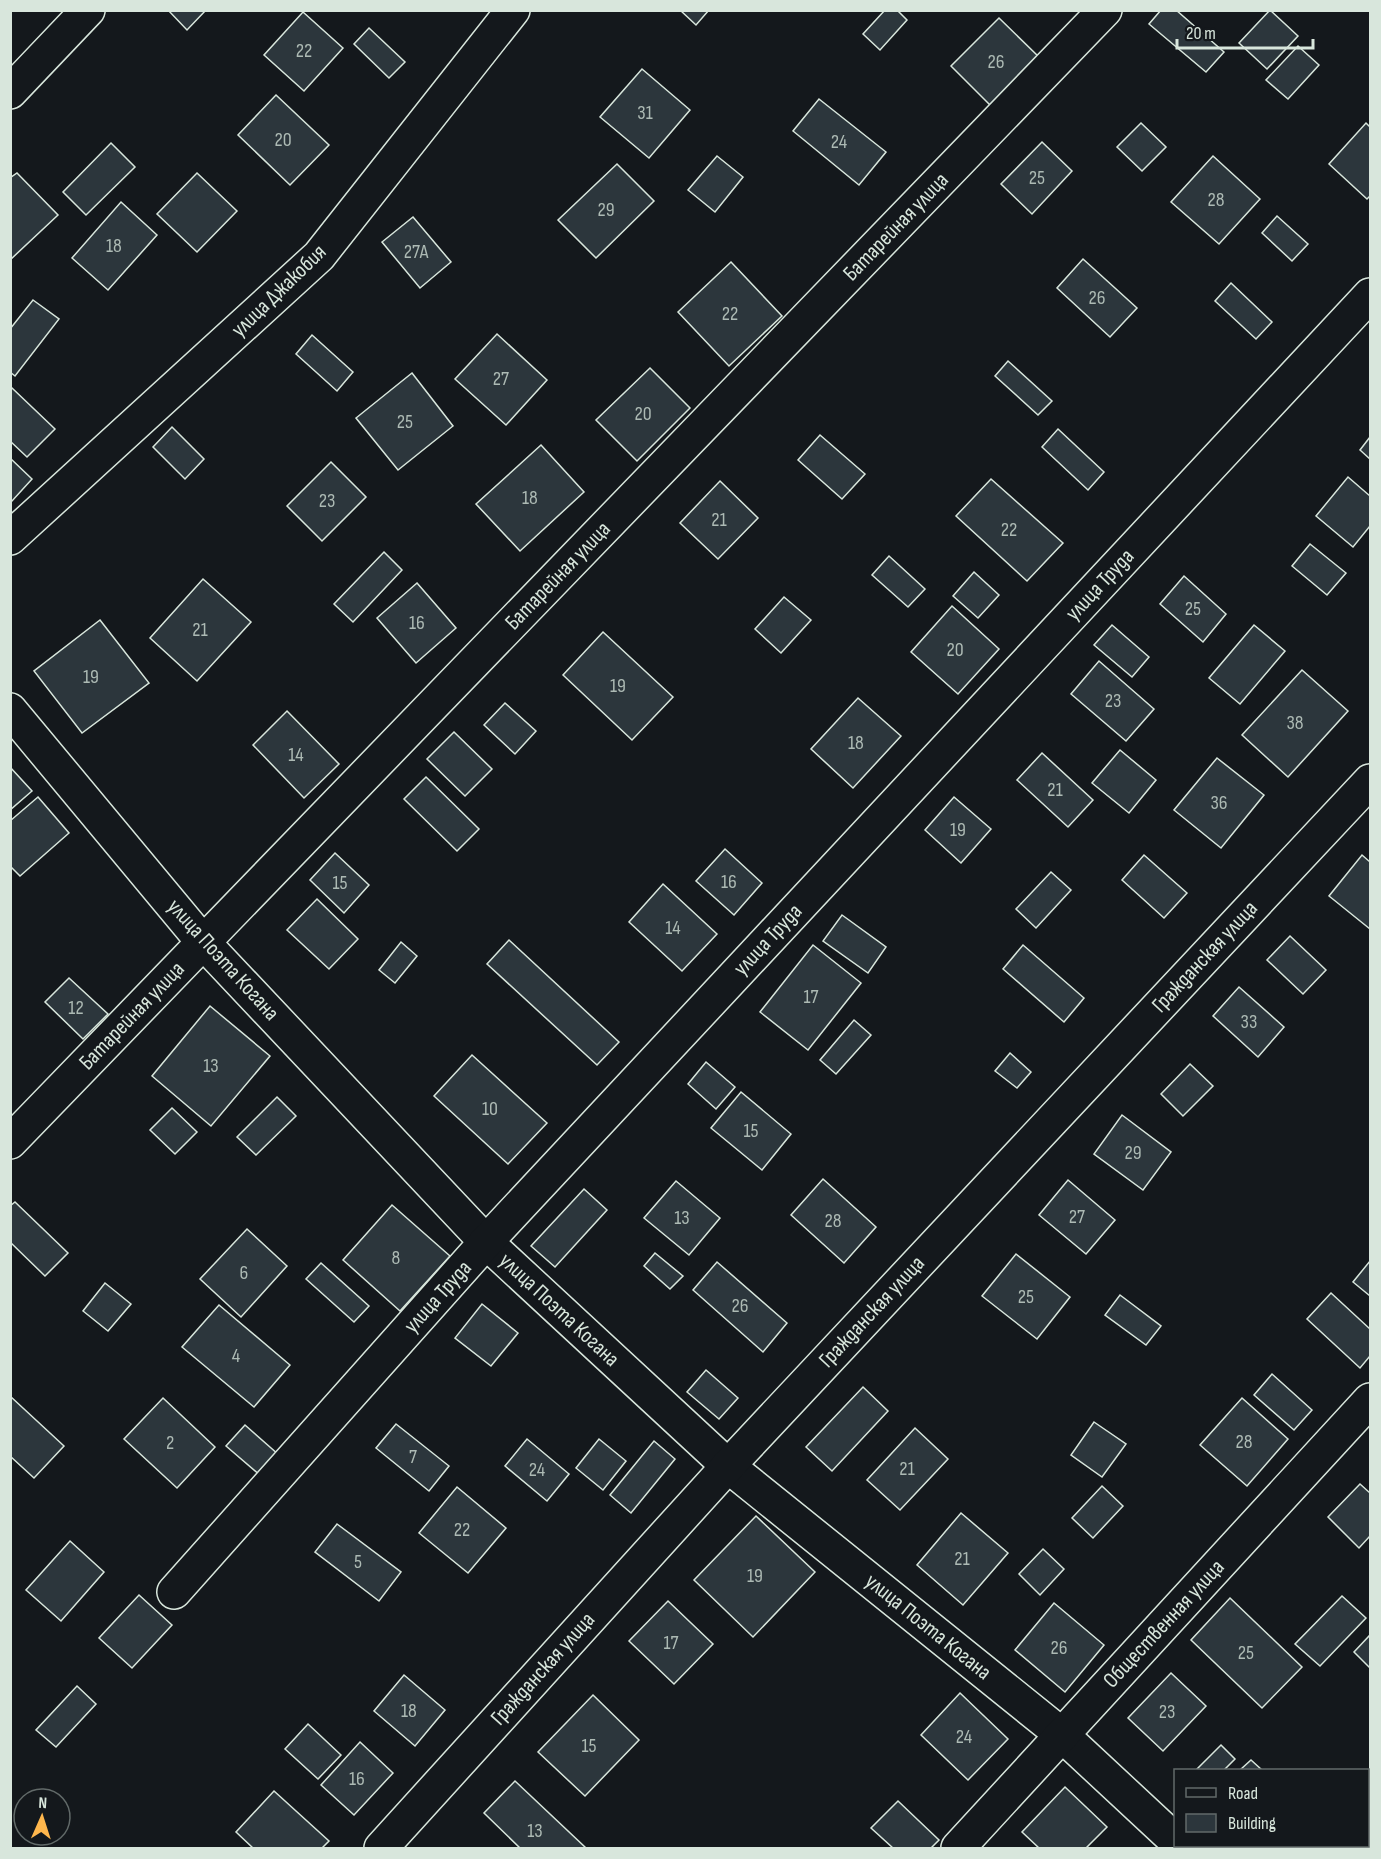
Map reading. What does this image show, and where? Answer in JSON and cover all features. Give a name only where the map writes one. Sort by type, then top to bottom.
[{"type":"street","points":[[10,92],[88,10]]},
{"type":"street","name":"улица Джакобия","points":[[10,538],[319,256],[513,10]]},
{"type":"street","name":"Батарейная улица","points":[[10,1142],[1106,10]]},
{"type":"street","name":"улица Труда","points":[[174,1592],[486,1242],[1371,295]]},
{"type":"street","name":"улица Поэта Когана","points":[[10,710],[203,942],[486,1242],[728,1466],[1061,1734],[1174,1839]]},
{"type":"street","name":"Гражданская улица","points":[[381,1848],[728,1466],[1371,781]]},
{"type":"street","name":"Общественная улица","points":[[958,1848],[1371,1400]]},
{"type":"building","points":[[168,10],[206,10],[187,30]]},
{"type":"building","points":[[680,10],[709,10],[696,25]]},
{"type":"building","points":[[885,10],[897,10],[907,20],[880,50],[863,34]]},
{"type":"building","points":[[1161,10],[1176,10],[1224,52],[1206,72],[1149,24]]},
{"type":"building","points":[[1270,10],[1298,36],[1267,69],[1239,43]]},
{"type":"building","points":[[303,12],[343,48],[304,91],[264,55]]},
{"type":"building","points":[[999,18],[1040,58],[992,107],[951,66]]},
{"type":"building","points":[[369,28],[405,62],[389,78],[354,44]]},
{"type":"building","points":[[1298,46],[1319,65],[1288,99],[1266,80]]},
{"type":"building","points":[[642,69],[690,110],[649,158],[600,117]]},
{"type":"building","points":[[276,95],[329,145],[290,185],[238,135]]},
{"type":"building","points":[[819,99],[886,152],[859,185],[793,131]]},
{"type":"building","points":[[1141,123],[1166,147],[1142,171],[1117,147]]},
{"type":"building","points":[[1366,123],[1370,127],[1370,196],[1367,199],[1329,164]]},
{"type":"building","points":[[1042,142],[1072,171],[1032,214],[1001,184]]},
{"type":"building","points":[[111,143],[135,167],[86,215],[63,192]]},
{"type":"building","points":[[717,156],[743,177],[715,212],[688,190]]},
{"type":"building","points":[[1213,156],[1260,199],[1219,244],[1171,202]]},
{"type":"building","points":[[617,164],[654,201],[596,258],[558,220]]},
{"type":"building","points":[[17,173],[58,215],[10,260],[10,178]]},
{"type":"building","points":[[197,173],[237,211],[197,252],[157,214]]},
{"type":"building","points":[[121,202],[157,235],[108,290],[72,258]]},
{"type":"building","points":[[1277,216],[1308,244],[1292,261],[1262,233]]},
{"type":"building","points":[[413,217],[451,262],[420,288],[382,242]]},
{"type":"building","points":[[1083,259],[1137,308],[1110,337],[1057,288]]},
{"type":"building","points":[[731,262],[782,316],[729,366],[678,312]]},
{"type":"building","points":[[1231,283],[1272,322],[1256,339],[1215,301]]},
{"type":"building","points":[[33,300],[59,319],[15,376],[10,372],[10,329]]},
{"type":"building","points":[[497,334],[547,380],[506,425],[455,379]]},
{"type":"building","points":[[312,335],[353,372],[337,391],[296,354]]},
{"type":"building","points":[[1008,361],[1052,401],[1038,415],[995,376]]},
{"type":"building","points":[[650,368],[690,408],[637,461],[596,420]]},
{"type":"building","points":[[412,373],[453,426],[398,470],[356,418]]},
{"type":"building","points":[[12,388],[55,429],[27,457],[10,441],[10,390]]},
{"type":"building","points":[[172,427],[204,459],[185,479],[153,447]]},
{"type":"building","points":[[1058,429],[1104,472],[1088,490],[1042,447]]},
{"type":"building","points":[[820,435],[865,474],[842,499],[798,460]]},
{"type":"building","points":[[1370,437],[1370,459],[1360,450]]},
{"type":"building","points":[[541,445],[584,492],[520,551],[476,504]]},
{"type":"building","points":[[10,458],[32,479],[12,501],[10,499]]},
{"type":"building","points":[[331,462],[366,497],[322,541],[287,506]]},
{"type":"building","points":[[1348,477],[1370,496],[1370,526],[1353,547],[1316,516]]},
{"type":"building","points":[[991,479],[1063,543],[1027,581],[956,516]]},
{"type":"building","points":[[720,481],[758,518],[718,559],[680,523]]},
{"type":"building","points":[[1310,544],[1346,573],[1327,595],[1292,566]]},
{"type":"building","points":[[384,552],[402,570],[353,622],[334,604]]},
{"type":"building","points":[[889,556],[925,589],[908,607],[872,575]]},
{"type":"building","points":[[974,572],[999,595],[978,618],[953,596]]},
{"type":"building","points":[[1184,576],[1226,614],[1203,642],[1160,604]]},
{"type":"building","points":[[203,579],[251,622],[197,681],[150,638]]},
{"type":"building","points":[[417,583],[456,628],[416,663],[377,618]]},
{"type":"building","points":[[784,597],[811,620],[781,653],[755,629]]},
{"type":"building","points":[[952,606],[999,649],[958,694],[911,652]]},
{"type":"building","points":[[100,620],[149,683],[82,733],[34,671]]},
{"type":"building","points":[[1112,625],[1149,657],[1132,677],[1094,645]]},
{"type":"building","points":[[1254,625],[1285,651],[1240,704],[1209,678]]},
{"type":"building","points":[[603,632],[673,697],[632,740],[563,675]]},
{"type":"building","points":[[1099,661],[1154,709],[1126,741],[1071,694]]},
{"type":"building","points":[[1302,670],[1348,711],[1288,777],[1242,735]]},
{"type":"building","points":[[858,698],[901,736],[853,788],[811,749]]},
{"type":"building","points":[[505,703],[536,731],[515,754],[484,725]]},
{"type":"building","points":[[287,711],[339,764],[304,798],[253,745]]},
{"type":"building","points":[[454,732],[492,769],[465,796],[427,759]]},
{"type":"building","points":[[1120,750],[1156,780],[1129,813],[1092,783]]},
{"type":"building","points":[[1042,753],[1093,800],[1068,827],[1017,780]]},
{"type":"building","points":[[1217,758],[1264,795],[1221,848],[1174,810]]},
{"type":"building","points":[[10,767],[32,791],[10,810]]},
{"type":"building","points":[[426,777],[479,829],[457,851],[404,799]]},
{"type":"building","points":[[38,797],[69,833],[20,876],[10,866],[10,821]]},
{"type":"building","points":[[954,797],[991,829],[961,863],[925,830]]},
{"type":"building","points":[[725,849],[762,883],[734,915],[696,881]]},
{"type":"building","points":[[335,853],[369,885],[344,913],[310,880]]},
{"type":"building","points":[[1144,855],[1187,893],[1164,918],[1122,880]]},
{"type":"building","points":[[1362,855],[1370,862],[1370,929],[1329,896]]},
{"type":"building","points":[[1051,872],[1071,890],[1036,928],[1016,909]]},
{"type":"building","points":[[663,884],[717,934],[682,971],[629,922]]},
{"type":"building","points":[[317,899],[358,939],[329,969],[287,930]]},
{"type":"building","points":[[842,915],[886,947],[868,973],[823,941]]},
{"type":"building","points":[[1290,936],[1326,970],[1303,994],[1267,960]]},
{"type":"building","points":[[509,940],[619,1042],[597,1065],[487,964]]},
{"type":"building","points":[[401,942],[417,956],[395,983],[379,970]]},
{"type":"building","points":[[813,945],[861,983],[808,1050],[760,1012]]},
{"type":"building","points":[[1023,945],[1084,998],[1064,1022],[1003,969]]},
{"type":"building","points":[[69,978],[108,1014],[83,1039],[45,1002]]},
{"type":"building","points":[[1239,987],[1284,1027],[1258,1057],[1213,1016]]},
{"type":"building","points":[[210,1006],[270,1056],[211,1126],[152,1076]]},
{"type":"building","points":[[854,1020],[871,1035],[836,1074],[820,1060]]},
{"type":"building","points":[[1010,1053],[1031,1072],[1017,1088],[995,1071]]},
{"type":"building","points":[[472,1055],[547,1123],[508,1164],[434,1096]]},
{"type":"building","points":[[706,1062],[735,1087],[716,1109],[688,1084]]},
{"type":"building","points":[[1190,1064],[1213,1086],[1183,1116],[1161,1094]]},
{"type":"building","points":[[741,1092],[791,1134],[762,1170],[711,1128]]},
{"type":"building","points":[[277,1097],[296,1116],[256,1155],[237,1137]]},
{"type":"building","points":[[172,1108],[197,1132],[175,1154],[150,1130]]},
{"type":"building","points":[[1122,1115],[1171,1152],[1143,1190],[1094,1154]]},
{"type":"building","points":[[823,1179],[876,1227],[844,1263],[791,1215]]},
{"type":"building","points":[[1068,1180],[1115,1220],[1086,1254],[1039,1215]]},
{"type":"building","points":[[676,1181],[720,1218],[689,1255],[644,1218]]},
{"type":"building","points":[[584,1189],[607,1210],[555,1267],[531,1246]]},
{"type":"building","points":[[15,1202],[68,1253],[45,1276],[10,1242],[10,1206]]},
{"type":"building","points":[[392,1205],[450,1256],[400,1311],[343,1260]]},
{"type":"building","points":[[247,1229],[287,1266],[241,1317],[200,1279]]},
{"type":"building","points":[[655,1253],[683,1276],[670,1289],[644,1266]]},
{"type":"building","points":[[1016,1254],[1070,1297],[1037,1339],[982,1296]]},
{"type":"building","points":[[1370,1261],[1370,1296],[1353,1282]]},
{"type":"building","points":[[717,1262],[787,1323],[763,1352],[693,1290]]},
{"type":"building","points":[[321,1263],[369,1306],[354,1322],[306,1279]]},
{"type":"building","points":[[105,1283],[131,1304],[108,1331],[83,1311]]},
{"type":"building","points":[[1331,1293],[1370,1329],[1370,1356],[1360,1368],[1307,1319]]},
{"type":"building","points":[[1120,1295],[1161,1326],[1146,1345],[1105,1315]]},
{"type":"building","points":[[482,1304],[518,1333],[491,1366],[455,1338]]},
{"type":"building","points":[[219,1305],[290,1365],[254,1407],[182,1347]]},
{"type":"building","points":[[706,1370],[738,1398],[719,1419],[687,1392]]},
{"type":"building","points":[[1272,1374],[1312,1410],[1294,1430],[1254,1395]]},
{"type":"building","points":[[863,1387],[888,1411],[832,1471],[806,1447]]},
{"type":"building","points":[[10,1396],[64,1446],[34,1478],[10,1456]]},
{"type":"building","points":[[163,1398],[215,1447],[177,1488],[124,1439]]},
{"type":"building","points":[[1242,1398],[1288,1439],[1247,1486],[1200,1445]]},
{"type":"building","points":[[1094,1422],[1126,1444],[1102,1477],[1071,1455]]},
{"type":"building","points":[[396,1424],[449,1466],[429,1491],[376,1448]]},
{"type":"building","points":[[245,1425],[279,1455],[261,1476],[226,1446]]},
{"type":"building","points":[[915,1428],[948,1459],[900,1510],[867,1480]]},
{"type":"building","points":[[527,1439],[569,1474],[547,1501],[505,1466]]},
{"type":"building","points":[[599,1439],[626,1461],[603,1490],[576,1468]]},
{"type":"building","points":[[654,1441],[675,1459],[631,1513],[610,1495]]},
{"type":"building","points":[[1360,1484],[1370,1493],[1370,1536],[1359,1548],[1328,1517]]},
{"type":"building","points":[[1102,1486],[1123,1506],[1093,1538],[1072,1518]]},
{"type":"building","points":[[457,1487],[506,1528],[468,1573],[419,1533]]},
{"type":"building","points":[[961,1513],[1008,1553],[963,1605],[917,1565]]},
{"type":"building","points":[[756,1516],[815,1572],[753,1637],[694,1580]]},
{"type":"building","points":[[337,1524],[401,1572],[379,1601],[315,1552]]},
{"type":"building","points":[[70,1541],[104,1572],[61,1621],[26,1590]]},
{"type":"building","points":[[1043,1549],[1064,1569],[1040,1595],[1019,1574]]},
{"type":"building","points":[[139,1595],[172,1625],[132,1668],[99,1638]]},
{"type":"building","points":[[1342,1596],[1366,1618],[1320,1666],[1295,1644]]},
{"type":"building","points":[[1230,1598],[1302,1667],[1262,1708],[1191,1640]]},
{"type":"building","points":[[668,1601],[713,1644],[674,1684],[629,1641]]},
{"type":"building","points":[[1054,1603],[1104,1645],[1065,1692],[1015,1650]]},
{"type":"building","points":[[1370,1635],[1370,1668],[1354,1652]]},
{"type":"building","points":[[1171,1673],[1206,1706],[1163,1751],[1128,1718]]},
{"type":"building","points":[[404,1675],[445,1710],[415,1746],[374,1711]]},
{"type":"building","points":[[77,1686],[96,1704],[56,1747],[36,1730]]},
{"type":"building","points":[[960,1693],[1008,1739],[968,1780],[921,1735]]},
{"type":"building","points":[[593,1695],[639,1740],[585,1796],[538,1752]]},
{"type":"building","points":[[308,1724],[341,1755],[318,1779],[285,1749]]},
{"type":"building","points":[[360,1742],[393,1773],[354,1815],[321,1785]]},
{"type":"building","points":[[1221,1745],[1235,1759],[1225,1769],[1197,1769]]},
{"type":"building","points":[[1251,1760],[1261,1769],[1241,1769]]},
{"type":"building","points":[[515,1781],[586,1848],[520,1848],[484,1813]]},
{"type":"building","points":[[1065,1787],[1107,1827],[1086,1848],[1039,1848],[1022,1832]]},
{"type":"building","points":[[274,1791],[329,1841],[322,1848],[253,1848],[236,1832]]},
{"type":"building","points":[[898,1801],[939,1840],[931,1848],[893,1848],[871,1828]]}]
